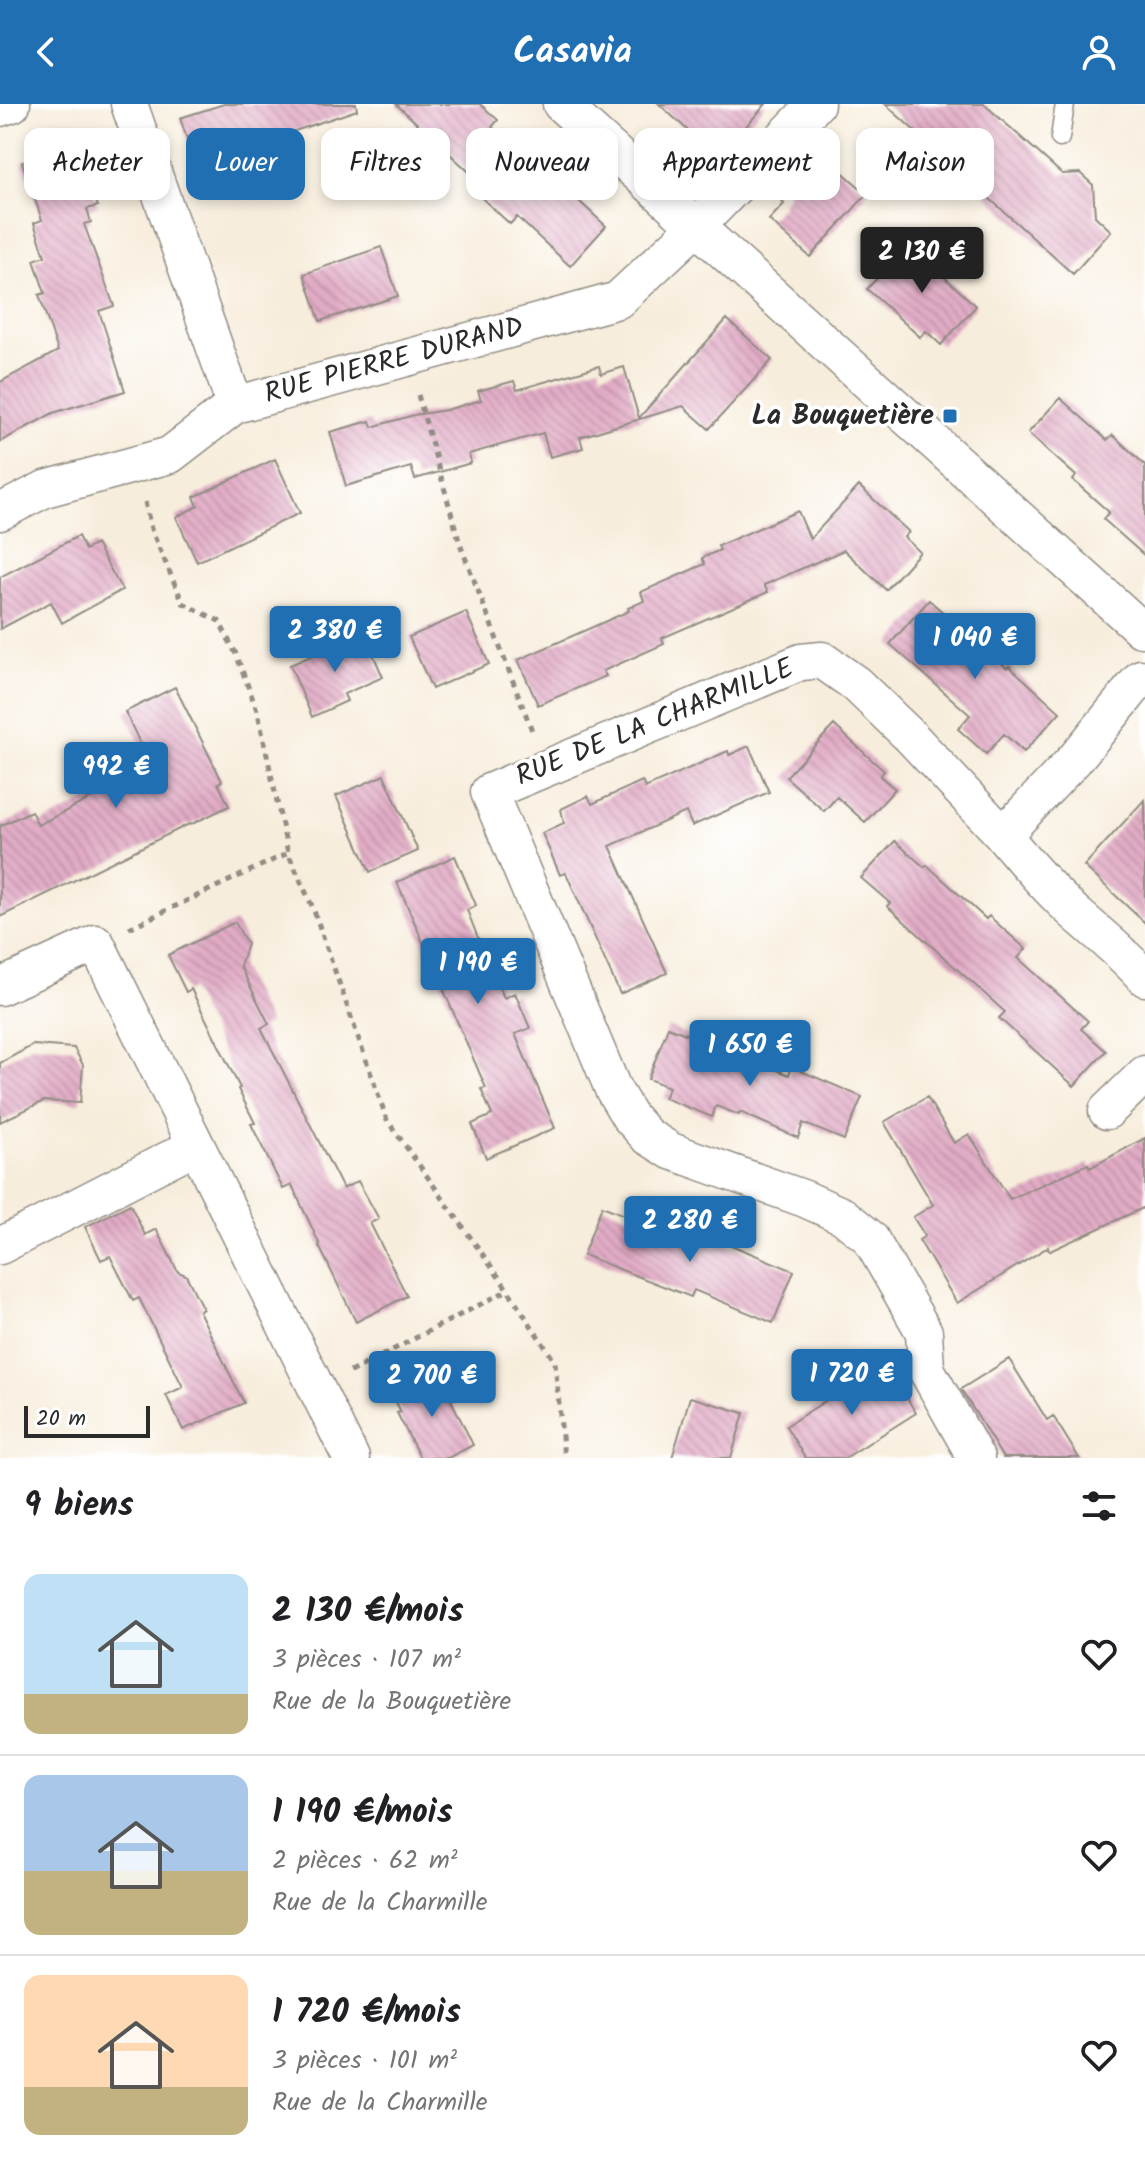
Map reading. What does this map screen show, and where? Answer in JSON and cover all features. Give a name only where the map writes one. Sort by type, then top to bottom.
[{"type":"street","points":[[0,108],[12,104]]},
{"type":"street","name":"RUE PIERRE DURAND","points":[[129,104],[235,405],[618,300],[696,227],[816,104]]},
{"type":"street","points":[[561,104],[1143,627],[1133,641],[1130,655],[1133,667],[1143,680],[1075,759],[1003,835]]},
{"type":"street","points":[[0,512],[45,489],[170,455],[235,405]]},
{"type":"street","name":"RUE DE LA CHARMILLE","points":[[976,1458],[926,1369],[924,1332],[870,1238],[843,1216],[818,1204],[671,1151],[647,1136],[629,1116],[613,1089],[489,792],[801,662],[822,660],[856,684],[912,738],[1003,835],[1036,876],[1124,954],[1145,978]]},
{"type":"street","points":[[0,987],[96,943],[351,1458]]},
{"type":"street","points":[[1107,1111],[1145,1074]]},
{"type":"street","points":[[0,1246],[195,1146]]},
{"type":"lane","points":[[1060,138],[1065,104]]},
{"type":"path","points":[[408,358],[460,544],[547,768]]},
{"type":"path","points":[[140,464],[151,529],[183,603],[219,621],[258,713],[288,853],[313,908],[387,1120],[508,1290],[555,1362],[564,1458]]},
{"type":"path","points":[[96,943],[288,853]]},
{"type":"path","points":[[318,1389],[508,1290]]},
{"type":"building","points":[[224,104],[356,104],[357,110],[304,128],[186,128],[186,136],[180,118]]},
{"type":"building","points":[[396,104],[480,104],[498,120],[493,128],[466,128],[466,169],[450,154],[450,128],[422,128]]},
{"type":"building","points":[[659,104],[766,104],[745,128],[685,128]]},
{"type":"building","points":[[885,104],[984,104],[1062,174],[1080,173],[1093,185],[1095,216],[1111,231],[1073,274],[991,200],[994,200],[994,128],[912,128]]},
{"type":"building","points":[[840,170],[856,184],[856,200],[862,200],[810,257],[769,220],[784,204],[782,202],[840,200]]},
{"type":"building","points":[[35,200],[96,200],[98,206],[87,209],[91,222],[84,224],[114,306],[99,311],[125,391],[53,413],[0,442],[0,382],[58,351],[39,295],[45,293],[34,260],[45,256],[34,223],[42,220]]},
{"type":"building","points":[[484,200],[578,200],[606,226],[570,266],[517,217],[510,224]]},
{"type":"building","points":[[911,242],[942,269],[939,272],[976,306],[941,345],[926,331],[920,337],[867,289]]},
{"type":"building","points":[[381,247],[398,296],[320,321],[304,274]]},
{"type":"building","points":[[727,319],[772,360],[709,429],[683,406],[580,437],[583,448],[550,457],[543,433],[469,454],[471,463],[415,479],[411,467],[346,486],[330,432],[370,421],[372,427],[446,410],[481,400],[478,391],[514,381],[517,390],[599,366],[601,374],[624,367],[639,418]]},
{"type":"building","points":[[1060,398],[1107,440],[1113,435],[1145,465],[1145,556],[1103,519],[1109,512],[1073,480],[1076,476],[1028,433]]},
{"type":"building","points":[[275,459],[300,513],[197,562],[176,517],[198,506],[194,497]]},
{"type":"building","points":[[859,486],[909,532],[904,537],[920,552],[886,590],[844,550],[764,585],[768,592],[662,638],[664,644],[603,671],[606,676],[538,705],[518,660],[629,611],[628,608],[644,601],[641,592],[705,564],[702,558],[720,550],[718,546],[798,511],[810,539]]},
{"type":"building","points":[[78,536],[85,550],[96,544],[122,590],[62,623],[51,602],[0,629],[0,577]]},
{"type":"building","points":[[929,600],[1060,712],[1024,752],[1004,734],[986,754],[958,729],[970,715],[890,644]]},
{"type":"building","points":[[466,612],[489,664],[432,689],[409,637]]},
{"type":"building","points":[[357,636],[359,641],[366,638],[383,677],[344,694],[347,701],[312,717],[290,665]]},
{"type":"building","points":[[175,687],[222,781],[218,783],[229,806],[0,917],[0,826],[31,811],[38,825],[152,768],[125,712]]},
{"type":"building","points":[[834,725],[884,771],[880,776],[895,789],[865,822],[837,797],[824,811],[786,777]]},
{"type":"building","points":[[749,746],[769,792],[692,826],[686,812],[610,846],[667,973],[620,994],[566,873],[560,875],[542,833],[564,823],[561,809],[588,796],[592,804],[642,781],[645,788],[728,751],[729,755]]},
{"type":"building","points":[[384,775],[418,851],[370,872],[336,796]]},
{"type":"building","points":[[1145,799],[1145,923],[1084,866]]},
{"type":"building","points":[[895,841],[1026,949],[1018,958],[1088,1021],[1081,1029],[1106,1051],[1074,1086],[999,1018],[1005,1012],[887,906],[890,903],[861,878]]},
{"type":"building","points":[[455,856],[476,905],[467,910],[504,998],[515,993],[530,1028],[515,1034],[555,1128],[486,1158],[472,1124],[492,1115],[481,1089],[486,1088],[397,882]]},
{"type":"building","points":[[235,922],[247,944],[240,966],[269,1024],[261,1028],[343,1189],[358,1181],[379,1219],[370,1223],[407,1296],[356,1322],[292,1185],[283,1189],[251,1124],[255,1123],[240,1088],[191,989],[186,992],[168,955]]},
{"type":"building","points":[[668,1027],[789,1075],[792,1067],[862,1097],[844,1140],[803,1123],[798,1138],[740,1112],[739,1115],[716,1106],[712,1117],[664,1098],[669,1087],[648,1079]]},
{"type":"building","points":[[33,1045],[74,1048],[83,1065],[80,1103],[44,1101],[0,1122],[0,1063]]},
{"type":"building","points":[[927,1097],[954,1143],[969,1134],[1010,1199],[1088,1164],[1090,1168],[1145,1138],[1145,1207],[1050,1251],[1048,1247],[957,1303],[919,1240],[925,1236],[913,1217],[933,1205],[884,1122]]},
{"type":"building","points":[[130,1204],[145,1235],[156,1229],[178,1272],[186,1275],[203,1309],[199,1311],[244,1403],[183,1430],[166,1395],[183,1387],[139,1298],[133,1301],[110,1256],[101,1260],[85,1227]]},
{"type":"building","points":[[602,1206],[693,1242],[697,1231],[794,1271],[773,1323],[694,1290],[691,1297],[583,1255]]},
{"type":"building","points":[[1009,1359],[1047,1420],[1053,1416],[1079,1458],[1003,1458],[961,1389]]},
{"type":"building","points":[[885,1363],[916,1413],[845,1458],[805,1458],[786,1426]]},
{"type":"building","points":[[437,1371],[473,1445],[448,1458],[420,1458],[397,1413],[401,1412],[392,1394]]},
{"type":"building","points":[[690,1397],[744,1413],[731,1458],[672,1458]]},
{"type":"place","name":"La Bouquetière","points":[[950,416]]}]
